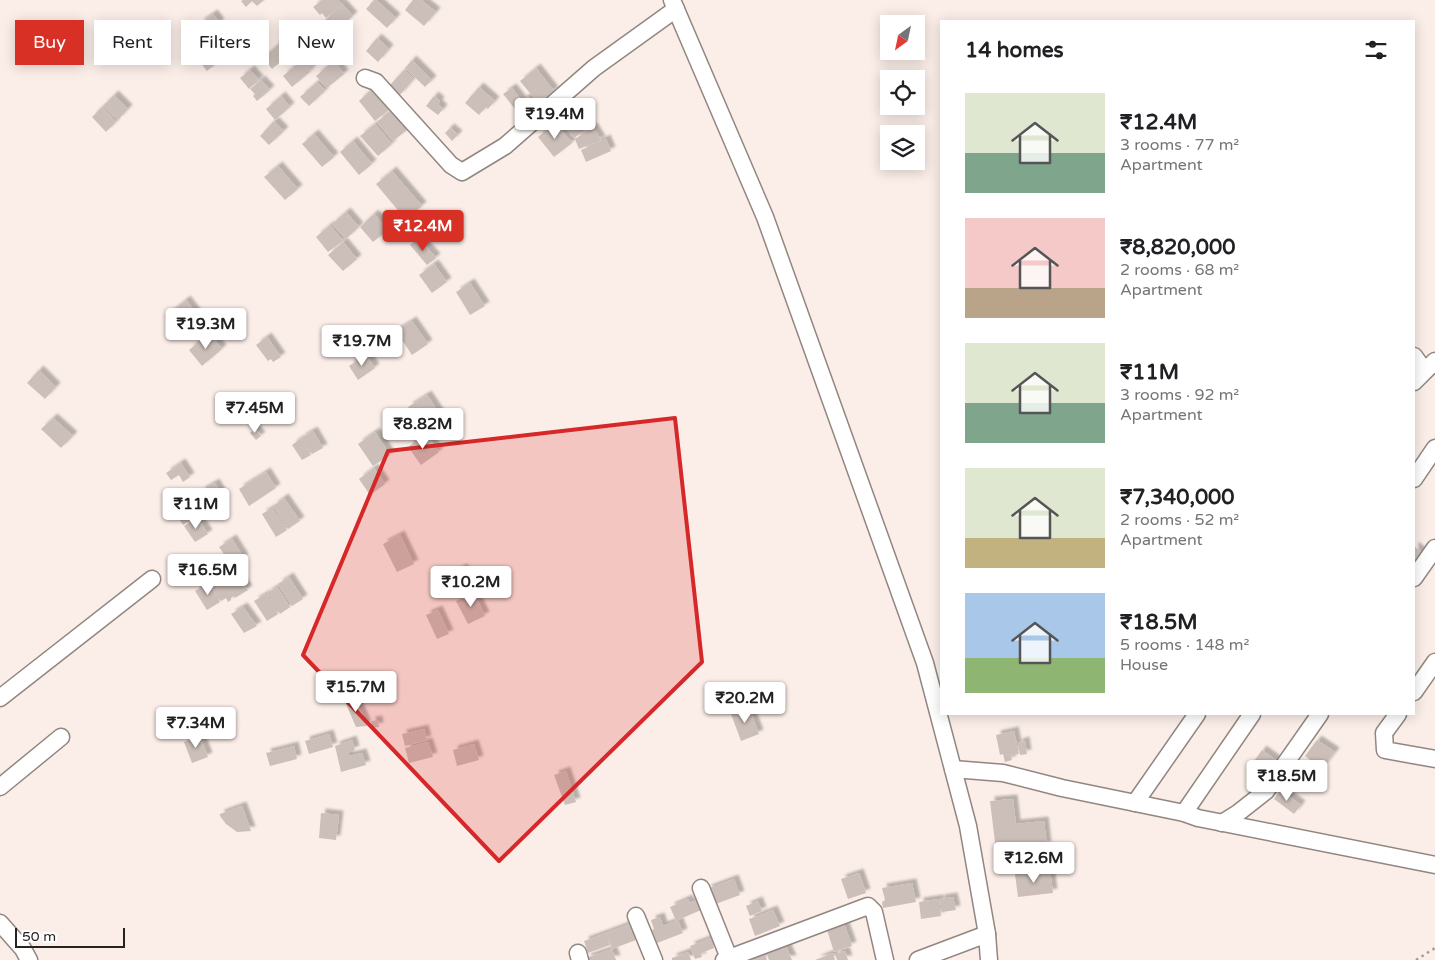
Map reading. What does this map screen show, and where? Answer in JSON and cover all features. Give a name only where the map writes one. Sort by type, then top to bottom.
[{"type":"street","points":[[365,78],[376,82],[451,165],[462,172],[505,146],[594,68],[674,5],[765,217],[926,663],[968,826],[987,934],[989,960]]},
{"type":"street","points":[[1415,358],[1424,371]]},
{"type":"street","points":[[1415,478],[1435,448]]},
{"type":"street","points":[[1415,577],[1435,548]]},
{"type":"street","points":[[0,698],[152,579]]},
{"type":"street","points":[[1415,691],[1435,662]]},
{"type":"street","points":[[1135,803],[1196,715]]},
{"type":"street","points":[[1184,813],[1251,715]]},
{"type":"street","points":[[1222,823],[1266,791],[1319,715]]},
{"type":"street","points":[[1397,715],[1384,733],[1385,750],[1435,758]]},
{"type":"street","points":[[0,786],[60,737]]},
{"type":"street","points":[[953,769],[1003,773],[1062,788],[1184,813],[1198,818],[1435,866]]},
{"type":"street","points":[[701,888],[727,959],[868,906],[874,912],[885,960]]},
{"type":"street","points":[[636,916],[654,960]]},
{"type":"street","points":[[0,923],[24,949],[29,960]]},
{"type":"street","points":[[918,960],[987,934]]},
{"type":"path","points":[[1416,960],[1435,948]]},
{"type":"highlighted area","points":[[675,418],[702,662],[499,861],[303,655],[388,451]]},
{"type":"building","points":[[264,0],[257,6],[252,1],[246,7],[241,1]]},
{"type":"building","points":[[322,0],[338,0],[342,4],[326,18],[322,13],[320,15],[313,7]]},
{"type":"building","points":[[374,0],[396,18],[387,28],[366,9]]},
{"type":"building","points":[[413,0],[421,0],[436,12],[424,26],[405,10]]},
{"type":"building","points":[[342,4],[353,16],[348,20],[325,20]]},
{"type":"building","points":[[213,14],[218,20],[204,20]]},
{"type":"building","points":[[377,38],[389,49],[378,62],[366,51]]},
{"type":"building","points":[[279,44],[279,63],[272,69],[269,65],[269,53]]},
{"type":"building","points":[[412,60],[432,80],[425,87],[405,68]]},
{"type":"building","points":[[202,65],[215,65],[207,71]]},
{"type":"building","points":[[296,65],[304,65],[310,72],[292,87],[283,76]]},
{"type":"building","points":[[306,65],[316,65],[310,70]]},
{"type":"building","points":[[329,65],[337,65],[344,74],[327,88],[316,76]]},
{"type":"building","points":[[536,68],[554,91],[538,103],[520,81]]},
{"type":"building","points":[[250,70],[259,80],[249,89],[240,78]]},
{"type":"building","points":[[404,70],[414,79],[399,96],[390,85]]},
{"type":"building","points":[[261,80],[270,90],[257,101],[253,96],[255,94],[250,89]]},
{"type":"building","points":[[317,82],[325,91],[309,106],[300,97]]},
{"type":"building","points":[[479,87],[495,101],[479,115],[465,103]]},
{"type":"building","points":[[373,88],[390,109],[375,121],[359,101]]},
{"type":"building","points":[[512,88],[522,101],[528,96],[535,104],[529,109],[532,112],[523,119],[503,94]]},
{"type":"building","points":[[114,95],[128,109],[118,120],[103,106]]},
{"type":"building","points":[[281,96],[290,107],[275,120],[266,109]]},
{"type":"building","points":[[434,96],[440,101],[438,104],[443,109],[438,115],[426,106]]},
{"type":"building","points":[[573,106],[591,126],[574,138],[558,119]]},
{"type":"building","points":[[102,107],[116,122],[106,132],[92,117]]},
{"type":"building","points":[[391,110],[407,130],[393,141],[377,122]]},
{"type":"building","points":[[274,121],[284,131],[269,145],[260,136]]},
{"type":"building","points":[[555,123],[572,143],[554,157],[538,137]]},
{"type":"building","points":[[375,124],[392,144],[378,156],[360,136]]},
{"type":"building","points":[[593,127],[601,140],[579,149],[575,139]]},
{"type":"building","points":[[450,128],[458,135],[452,141],[445,133]]},
{"type":"building","points":[[314,134],[334,157],[322,167],[302,144]]},
{"type":"building","points":[[606,139],[611,151],[586,162],[581,150]]},
{"type":"building","points":[[353,141],[372,164],[359,175],[340,152]]},
{"type":"building","points":[[278,166],[298,189],[285,200],[264,177]]},
{"type":"building","points":[[392,171],[422,206],[406,220],[376,184]]},
{"type":"building","points":[[346,212],[359,227],[346,239],[332,224]]},
{"type":"building","points":[[374,214],[388,230],[373,242],[360,227]]},
{"type":"building","points":[[330,225],[343,241],[328,252],[316,237]]},
{"type":"building","points":[[419,238],[436,258],[427,265],[410,245]]},
{"type":"building","points":[[343,242],[357,259],[343,271],[328,255]]},
{"type":"building","points":[[434,264],[447,282],[432,293],[419,275]]},
{"type":"building","points":[[470,283],[485,306],[470,315],[456,292]]},
{"type":"building","points":[[186,300],[199,317],[177,333],[165,317]]},
{"type":"building","points":[[412,321],[428,344],[412,355],[396,331]]},
{"type":"building","points":[[209,333],[222,349],[202,366],[189,350]]},
{"type":"building","points":[[267,337],[281,357],[273,362],[271,359],[268,361],[256,345]]},
{"type":"building","points":[[366,355],[375,368],[358,380],[349,366]]},
{"type":"building","points":[[39,370],[56,387],[45,399],[27,383]]},
{"type":"building","points":[[427,395],[443,419],[424,431],[416,418],[409,423],[404,416],[411,411],[408,407]]},
{"type":"building","points":[[53,418],[73,436],[61,448],[41,429]]},
{"type":"building","points":[[255,429],[261,436],[256,440],[250,433]]},
{"type":"building","points":[[313,431],[323,448],[312,454],[301,438]]},
{"type":"building","points":[[375,432],[390,455],[373,466],[358,444]]},
{"type":"building","points":[[426,434],[439,452],[421,465],[408,447]]},
{"type":"building","points":[[300,439],[311,455],[302,460],[292,445]]},
{"type":"building","points":[[181,463],[190,477],[183,482],[179,475],[171,480],[166,473]]},
{"type":"building","points":[[374,468],[385,484],[370,495],[359,479]]},
{"type":"building","points":[[266,472],[276,488],[249,506],[239,489]]},
{"type":"building","points":[[215,483],[224,498],[212,505],[207,496],[201,500],[198,496],[202,493],[201,491]]},
{"type":"building","points":[[284,498],[300,521],[288,529],[273,506]]},
{"type":"building","points":[[185,500],[196,517],[183,525],[172,508]]},
{"type":"building","points":[[272,508],[287,530],[276,537],[262,514]]},
{"type":"building","points":[[197,517],[208,534],[195,542],[184,526]]},
{"type":"building","points":[[400,535],[414,564],[397,572],[383,544]]},
{"type":"building","points":[[232,539],[244,558],[232,566],[219,547]]},
{"type":"building","points":[[1415,547],[1424,554],[1417,563],[1415,561]]},
{"type":"building","points":[[233,567],[248,590],[235,598],[234,596],[228,602],[226,598],[221,601],[209,582]]},
{"type":"building","points":[[463,568],[475,591],[458,599],[447,576]]},
{"type":"building","points":[[289,577],[303,599],[292,606],[278,584]]},
{"type":"building","points":[[209,583],[220,602],[207,610],[195,591]]},
{"type":"building","points":[[277,587],[290,607],[280,614],[267,593]]},
{"type":"building","points":[[474,593],[485,616],[468,624],[456,601]]},
{"type":"building","points":[[266,594],[278,614],[267,621],[254,601]]},
{"type":"building","points":[[243,607],[257,626],[244,633],[231,614]]},
{"type":"building","points":[[438,610],[449,634],[437,639],[426,615]]},
{"type":"building","points":[[355,698],[367,726],[356,727],[345,702]]},
{"type":"building","points":[[749,708],[759,734],[741,741],[731,714]]},
{"type":"building","points":[[378,720],[379,727],[372,728],[371,721]]},
{"type":"building","points":[[424,729],[427,740],[405,746],[402,734]]},
{"type":"building","points":[[1014,731],[1019,754],[1011,755],[1012,760],[1005,762],[1003,754],[1000,755],[996,735]]},
{"type":"building","points":[[329,734],[333,747],[309,754],[305,741]]},
{"type":"building","points":[[200,736],[208,757],[192,763],[184,742]]},
{"type":"building","points":[[352,740],[355,750],[347,753],[349,756],[362,753],[366,765],[341,772],[335,746]]},
{"type":"building","points":[[1317,740],[1335,752],[1322,769],[1305,756]]},
{"type":"building","points":[[1025,741],[1027,754],[1020,755],[1018,743]]},
{"type":"building","points":[[428,742],[433,757],[409,763],[405,748]]},
{"type":"building","points":[[474,744],[479,760],[457,766],[453,750]]},
{"type":"building","points":[[294,746],[297,759],[270,766],[266,753]]},
{"type":"building","points":[[1262,750],[1280,763],[1267,780],[1250,767]]},
{"type":"building","points":[[566,771],[576,802],[565,805],[554,775]]},
{"type":"building","points":[[1280,790],[1301,805],[1294,814],[1274,799]]},
{"type":"building","points":[[1013,799],[1016,824],[1044,821],[1047,846],[996,851],[990,801]]},
{"type":"building","points":[[242,806],[251,831],[237,832],[226,824],[220,816],[220,814]]},
{"type":"building","points":[[321,813],[339,815],[336,840],[319,838]]},
{"type":"building","points":[[1050,870],[1053,893],[1018,897],[1015,874]]},
{"type":"building","points":[[859,873],[866,893],[848,899],[841,879]]},
{"type":"building","points":[[734,879],[740,895],[713,905],[707,889]]},
{"type":"building","points":[[912,883],[916,902],[883,908],[882,902],[885,900],[882,888]]},
{"type":"building","points":[[953,897],[956,910],[942,912],[940,899]]},
{"type":"building","points":[[688,899],[690,903],[697,900],[701,910],[678,920],[683,933],[657,943],[652,930],[654,929],[651,920],[660,917],[663,926],[676,921],[670,907]]},
{"type":"building","points":[[939,899],[941,916],[921,919],[919,902]]},
{"type":"building","points":[[758,901],[762,911],[750,916],[746,906]]},
{"type":"building","points":[[773,910],[780,926],[755,936],[749,919]]},
{"type":"building","points":[[843,921],[852,946],[834,952],[826,927]]},
{"type":"building","points":[[630,924],[636,940],[612,949],[606,933]]},
{"type":"building","points":[[606,933],[610,945],[588,953],[584,941]]},
{"type":"building","points":[[711,938],[714,948],[701,953],[702,957],[695,959],[690,946]]},
{"type":"building","points":[[785,944],[792,960],[769,960],[766,952]]},
{"type":"building","points":[[612,949],[616,960],[587,960],[586,958]]},
{"type":"building","points":[[845,951],[848,960],[837,960],[835,954]]},
{"type":"building","points":[[688,952],[691,960],[672,960],[672,958]]},
{"type":"building","points":[[765,953],[767,960],[747,960]]},
{"type":"building","points":[[833,953],[835,960],[815,960]]}]
